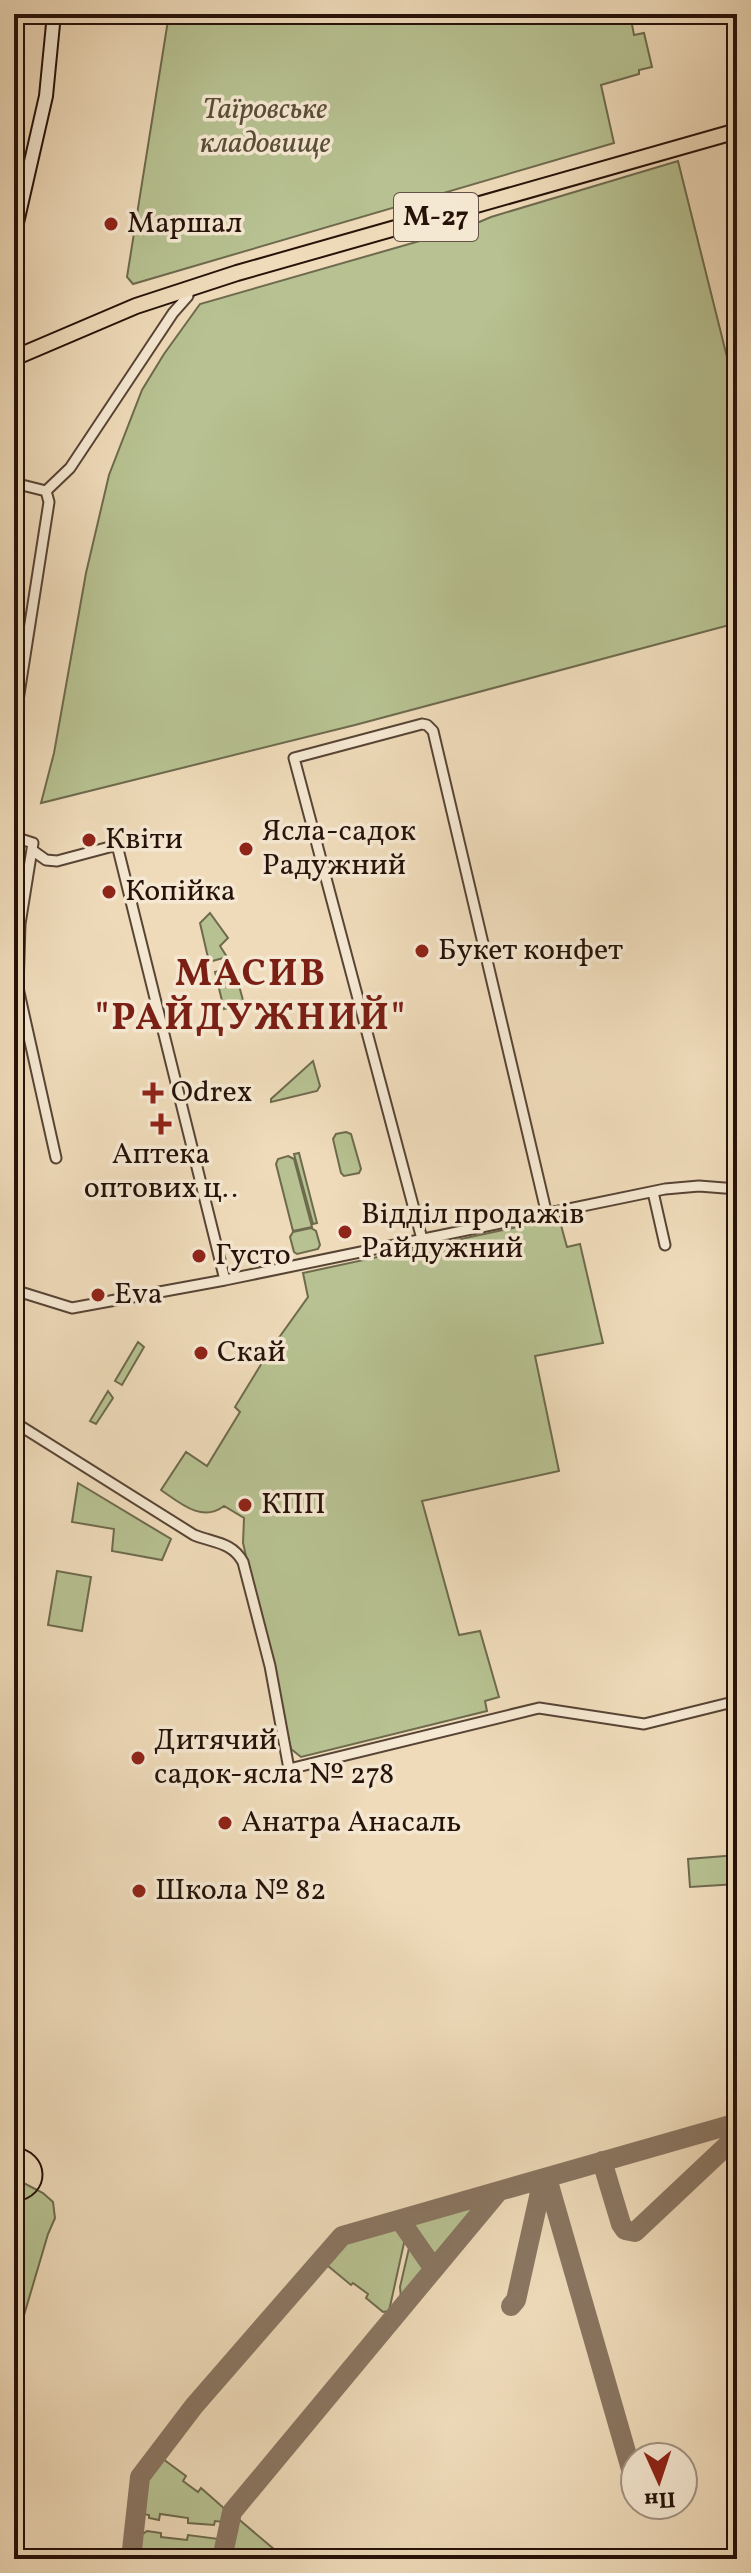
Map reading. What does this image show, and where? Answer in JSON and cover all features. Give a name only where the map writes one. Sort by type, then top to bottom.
[{"type":"main road","points":[[14,236],[46,96],[54,14]]},
{"type":"main road","name":"М-27","points":[[14,358],[136,306],[188,289],[737,131]]},
{"type":"street","points":[[46,491],[70,468],[173,313],[188,296],[188,289]]},
{"type":"street","points":[[14,483],[46,491]]},
{"type":"street","points":[[14,726],[49,502],[46,491]]},
{"type":"street","points":[[422,1239],[294,758],[422,724],[431,727],[547,1215]]},
{"type":"street","points":[[14,837],[33,843],[18,910],[19,992],[56,1158]]},
{"type":"street","points":[[32,850],[50,861],[117,845],[225,1280]]},
{"type":"street","points":[[14,1290],[72,1308],[225,1280],[653,1192],[699,1186],[737,1189]]},
{"type":"street","points":[[653,1192],[665,1245]]},
{"type":"street","points":[[14,1422],[194,1535],[237,1552],[243,1562],[270,1666],[289,1769],[539,1708],[644,1724],[737,1701]]},
{"type":"green space","name":"Таїровське кладовище","points":[[169,14],[630,14],[634,35],[644,33],[652,67],[601,85],[614,143],[133,284],[127,277]]},
{"type":"green space","points":[[678,161],[737,397],[737,623],[355,725],[41,803],[54,753],[86,573],[109,475],[142,390],[200,304],[465,228],[491,217]]},
{"type":"green space","points":[[210,913],[228,938],[220,946],[227,957],[209,962],[200,923]]},
{"type":"green space","points":[[234,967],[244,1004],[224,1009],[215,972]]},
{"type":"green space","points":[[313,1061],[320,1086],[317,1091],[271,1102],[271,1099]]},
{"type":"green space","points":[[336,1134],[351,1134],[361,1169],[359,1173],[344,1176],[333,1139]]},
{"type":"green space","points":[[299,1153],[317,1223],[313,1224],[294,1154]]},
{"type":"green space","points":[[288,1156],[294,1159],[312,1227],[293,1231],[276,1164],[278,1159]]},
{"type":"green space","points":[[559,1218],[567,1247],[580,1244],[603,1343],[535,1356],[559,1471],[422,1501],[459,1635],[480,1631],[499,1697],[485,1701],[487,1711],[301,1757],[291,1749],[243,1543],[244,1518],[224,1506],[216,1511],[199,1512],[161,1490],[186,1452],[207,1466],[240,1412],[235,1407],[308,1297],[303,1273]]},
{"type":"green space","points":[[311,1228],[316,1231],[320,1245],[318,1249],[297,1254],[290,1237],[293,1232]]},
{"type":"green space","points":[[138,1342],[144,1347],[122,1385],[115,1381]]},
{"type":"green space","points":[[108,1391],[113,1398],[96,1424],[90,1421]]},
{"type":"green space","points":[[78,1483],[171,1539],[162,1560],[112,1551],[114,1529],[72,1522]]},
{"type":"green space","points":[[57,1571],[91,1577],[82,1631],[48,1625]]},
{"type":"green space","points":[[737,1855],[737,1884],[690,1887],[688,1859]]},
{"type":"green space","points":[[14,2178],[43,2193],[53,2202],[55,2218],[22,2322],[14,2321]]},
{"type":"green space","points":[[476,2205],[434,2258],[412,2227],[413,2224]]},
{"type":"green space","points":[[396,2227],[404,2243],[389,2311],[383,2312],[366,2298],[368,2294],[353,2283],[351,2285],[328,2266],[327,2261],[350,2241]]},
{"type":"green space","points":[[410,2244],[426,2267],[401,2298],[400,2287]]},
{"type":"green space","points":[[163,2459],[186,2476],[183,2481],[198,2492],[201,2488],[226,2510],[223,2522],[215,2521],[214,2525],[188,2523],[188,2518],[160,2514],[159,2520],[143,2514],[146,2480]]},
{"type":"green space","points":[[236,2517],[275,2550],[281,2559],[228,2559]]},
{"type":"green space","points":[[147,2531],[161,2533],[161,2537],[187,2540],[188,2535],[219,2539],[214,2559],[139,2559],[140,2536]]},
{"type":"taxiway","points":[[131,2559],[140,2477],[194,2406],[342,2236],[737,2123]]},
{"type":"taxiway","points":[[602,2161],[621,2224],[625,2230],[635,2232],[737,2136]]},
{"type":"taxiway","points":[[547,2178],[623,2441]]},
{"type":"taxiway","points":[[511,2306],[516,2300],[543,2179]]},
{"type":"taxiway","points":[[222,2559],[232,2512],[498,2192]]},
{"type":"taxiway","points":[[400,2220],[434,2269]]},
{"type":"tram line","points":[[14,2147],[26,2150],[35,2157],[41,2165],[42,2174],[36,2192],[14,2202]]},
{"type":"place","name":"Маршал","points":[[111,224]]},
{"type":"place","name":"Квіти","points":[[89,840]]},
{"type":"place","name":"Ясла-садок Радужний","points":[[246,849]]},
{"type":"place","name":"Копійка","points":[[109,892]]},
{"type":"place","name":"Букет конфет","points":[[422,951]]},
{"type":"place","name":"Odrex","points":[[153,1093]]},
{"type":"place","name":"Аптека оптових ц‥","points":[[161,1124]]},
{"type":"place","name":"Відділ продажів Райдужний","points":[[345,1232]]},
{"type":"place","name":"Густо","points":[[199,1256]]},
{"type":"place","name":"Eva","points":[[98,1295]]},
{"type":"place","name":"Скай","points":[[201,1353]]},
{"type":"place","name":"КПП","points":[[245,1505]]},
{"type":"place","name":"Дитячий садок-ясла № 278","points":[[138,1758]]},
{"type":"place","name":"Анатра Анасаль","points":[[225,1823]]},
{"type":"place","name":"Школа № 82","points":[[139,1891]]},
{"type":"district","name":"МАСИВ \"РАЙДУЖНИЙ\"","points":[[251,997]]}]
